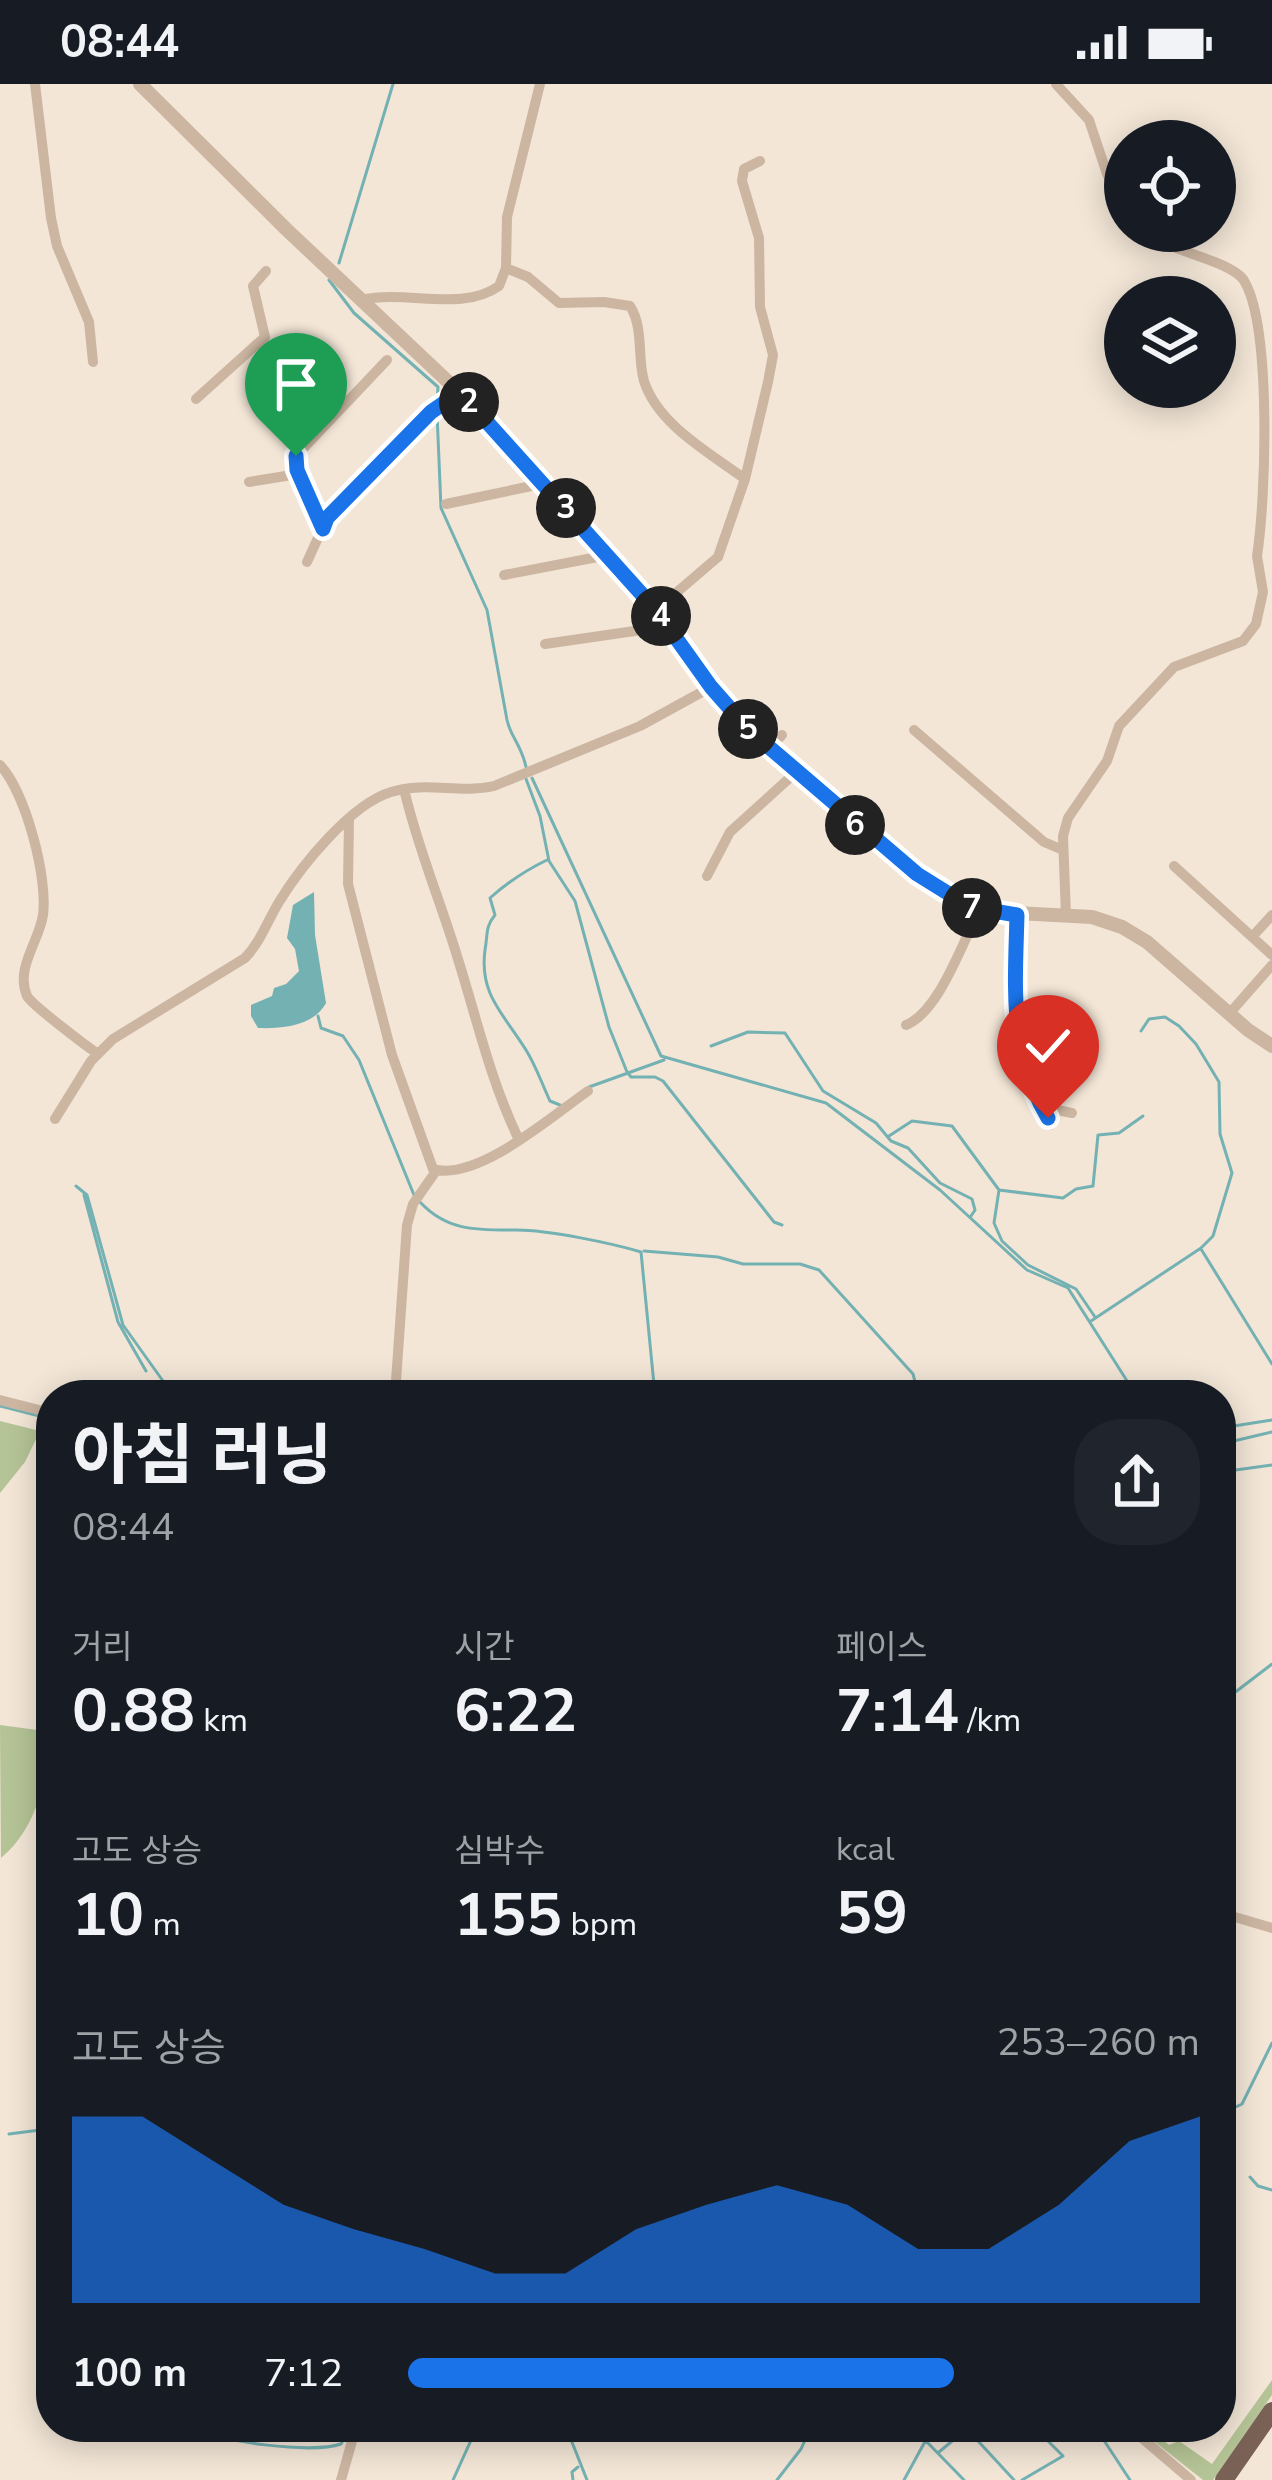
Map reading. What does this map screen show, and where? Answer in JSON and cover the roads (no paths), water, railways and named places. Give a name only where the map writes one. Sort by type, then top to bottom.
[{"type":"main road","points":[[1224,2480],[1272,2411]]},
{"type":"street","points":[[35,84],[51,218],[57,246],[89,322],[93,362]]},
{"type":"street","points":[[140,84],[460,392],[656,610],[711,687],[769,748],[867,835],[933,886],[979,910],[1107,920],[1123,926],[1272,1046]]},
{"type":"street","points":[[362,300],[382,295],[478,298],[499,286],[506,268],[507,217],[540,84]]},
{"type":"street","points":[[1057,84],[1089,120],[1104,165]]},
{"type":"street","points":[[656,610],[718,556],[745,479],[773,355],[758,294],[759,238],[742,181],[744,169],[760,161]]},
{"type":"street","points":[[1066,916],[1063,850],[1068,818],[1107,761],[1119,726],[1174,668],[1243,641],[1262,610],[1257,556],[1266,452],[1266,380],[1258,312],[1243,279],[1232,270],[1184,252]]},
{"type":"street","points":[[506,268],[528,277],[560,303],[629,306],[638,327],[645,384],[658,408],[745,479]]},
{"type":"street","points":[[196,399],[265,337],[253,286],[266,271]]},
{"type":"street","points":[[323,529],[298,474],[298,453],[387,360]]},
{"type":"street","points":[[307,562],[327,518],[431,412],[460,392]]},
{"type":"street","points":[[249,482],[298,474]]},
{"type":"street","points":[[446,504],[546,483]]},
{"type":"street","points":[[504,575],[608,555]]},
{"type":"street","points":[[545,644],[669,626]]},
{"type":"street","points":[[55,1119],[113,1039],[245,958],[259,943],[283,895],[364,803],[404,788],[494,786],[640,726],[711,687]]},
{"type":"street","points":[[914,730],[1044,842],[1063,850]]},
{"type":"street","points":[[769,748],[782,735]]},
{"type":"street","points":[[0,765],[21,803],[43,901],[40,926],[24,970],[25,990],[38,1011],[53,1016],[98,1054]]},
{"type":"street","points":[[707,876],[730,832],[795,772]]},
{"type":"street","points":[[404,788],[478,1036],[519,1139]]},
{"type":"street","points":[[349,820],[348,884],[392,1055],[436,1171]]},
{"type":"street","points":[[848,843],[867,835]]},
{"type":"street","points":[[1174,866],[1272,956]]},
{"type":"street","points":[[906,1025],[921,1019],[934,1001],[979,910]]},
{"type":"street","points":[[1017,915],[1015,1017],[1027,1078],[1050,1125]]},
{"type":"street","points":[[1252,938],[1272,915]]},
{"type":"street","points":[[1229,1014],[1272,965]]},
{"type":"street","points":[[436,1171],[481,1161],[588,1091]]},
{"type":"street","points":[[1042,1107],[1072,1113]]},
{"type":"street","points":[[396,1380],[407,1225],[413,1204],[436,1171]]},
{"type":"street","points":[[0,1400],[36,1409]]},
{"type":"street","points":[[1236,1917],[1272,1928]]},
{"type":"street","points":[[341,2480],[349,2442]]},
{"type":"street","points":[[1147,2442],[1191,2480]]},
{"type":"water","points":[[314,892],[315,935],[326,1003],[306,1021],[258,1028],[251,1005],[272,996],[274,988],[299,971],[295,949],[287,938],[293,905]]},
{"type":"waterway","points":[[339,263],[393,84]]},
{"type":"waterway","points":[[329,280],[354,313],[438,387],[437,403]]},
{"type":"waterway","points":[[437,413],[441,508],[487,610],[507,720],[526,767]]},
{"type":"waterway","points":[[532,778],[661,1056],[826,1103],[940,1190],[1027,1270],[1068,1288],[1126,1380]]},
{"type":"waterway","points":[[526,779],[549,861],[575,901],[609,1027],[627,1072],[631,1077],[663,1081],[774,1222],[782,1225]]},
{"type":"waterway","points":[[547,860],[490,898],[495,915],[487,931],[484,966],[495,1003],[530,1056],[550,1101],[560,1105]]},
{"type":"waterway","points":[[318,1016],[321,1028],[343,1036],[359,1060],[414,1195]]},
{"type":"waterway","points":[[1091,1321],[1213,1236],[1232,1173],[1220,1134],[1219,1082],[1196,1044],[1165,1017],[1149,1019],[1141,1031]]},
{"type":"waterway","points":[[711,1046],[748,1032],[785,1033],[823,1091],[876,1123],[891,1141],[908,1148],[940,1183],[972,1199],[975,1210],[971,1216]]},
{"type":"waterway","points":[[589,1087],[664,1060]]},
{"type":"waterway","points":[[889,1136],[912,1121],[952,1126],[999,1190],[1063,1198],[1093,1186],[1098,1135],[1119,1133],[1143,1116]]},
{"type":"waterway","points":[[76,1186],[87,1195],[123,1325],[162,1380]]},
{"type":"waterway","points":[[999,1190],[994,1223],[1002,1241],[1028,1265],[1076,1289],[1095,1317]]},
{"type":"waterway","points":[[84,1195],[118,1322],[146,1371]]},
{"type":"waterway","points":[[420,1202],[441,1219],[464,1227],[545,1232],[641,1252],[654,1380]]},
{"type":"waterway","points":[[1201,1249],[1272,1364]]},
{"type":"waterway","points":[[644,1251],[718,1257],[743,1264],[800,1264],[819,1270],[915,1380]]},
{"type":"waterway","points":[[0,1406],[36,1415]]},
{"type":"waterway","points":[[1236,1426],[1272,1420]]},
{"type":"waterway","points":[[1236,1440],[1272,1432]]},
{"type":"waterway","points":[[1236,1470],[1272,1465]]},
{"type":"waterway","points":[[1236,1692],[1272,1664]]},
{"type":"waterway","points":[[1236,2107],[1242,2104],[1272,2043]]},
{"type":"waterway","points":[[9,2134],[36,2131]]},
{"type":"waterway","points":[[1250,2177],[1258,2186],[1272,2190]]},
{"type":"waterway","points":[[243,2442],[309,2448],[342,2442]]},
{"type":"waterway","points":[[453,2480],[470,2442]]},
{"type":"waterway","points":[[572,2442],[587,2480]]},
{"type":"waterway","points":[[777,2480],[804,2442]]},
{"type":"waterway","points":[[904,2480],[925,2442]]},
{"type":"waterway","points":[[927,2442],[964,2480]]},
{"type":"waterway","points":[[939,2452],[951,2442]]},
{"type":"waterway","points":[[979,2442],[1014,2480]]},
{"type":"waterway","points":[[1022,2480],[1063,2456],[1049,2442]]},
{"type":"waterway","points":[[1105,2442],[1130,2480]]},
{"type":"waterway","points":[[573,2480],[572,2472],[578,2467]]}]
